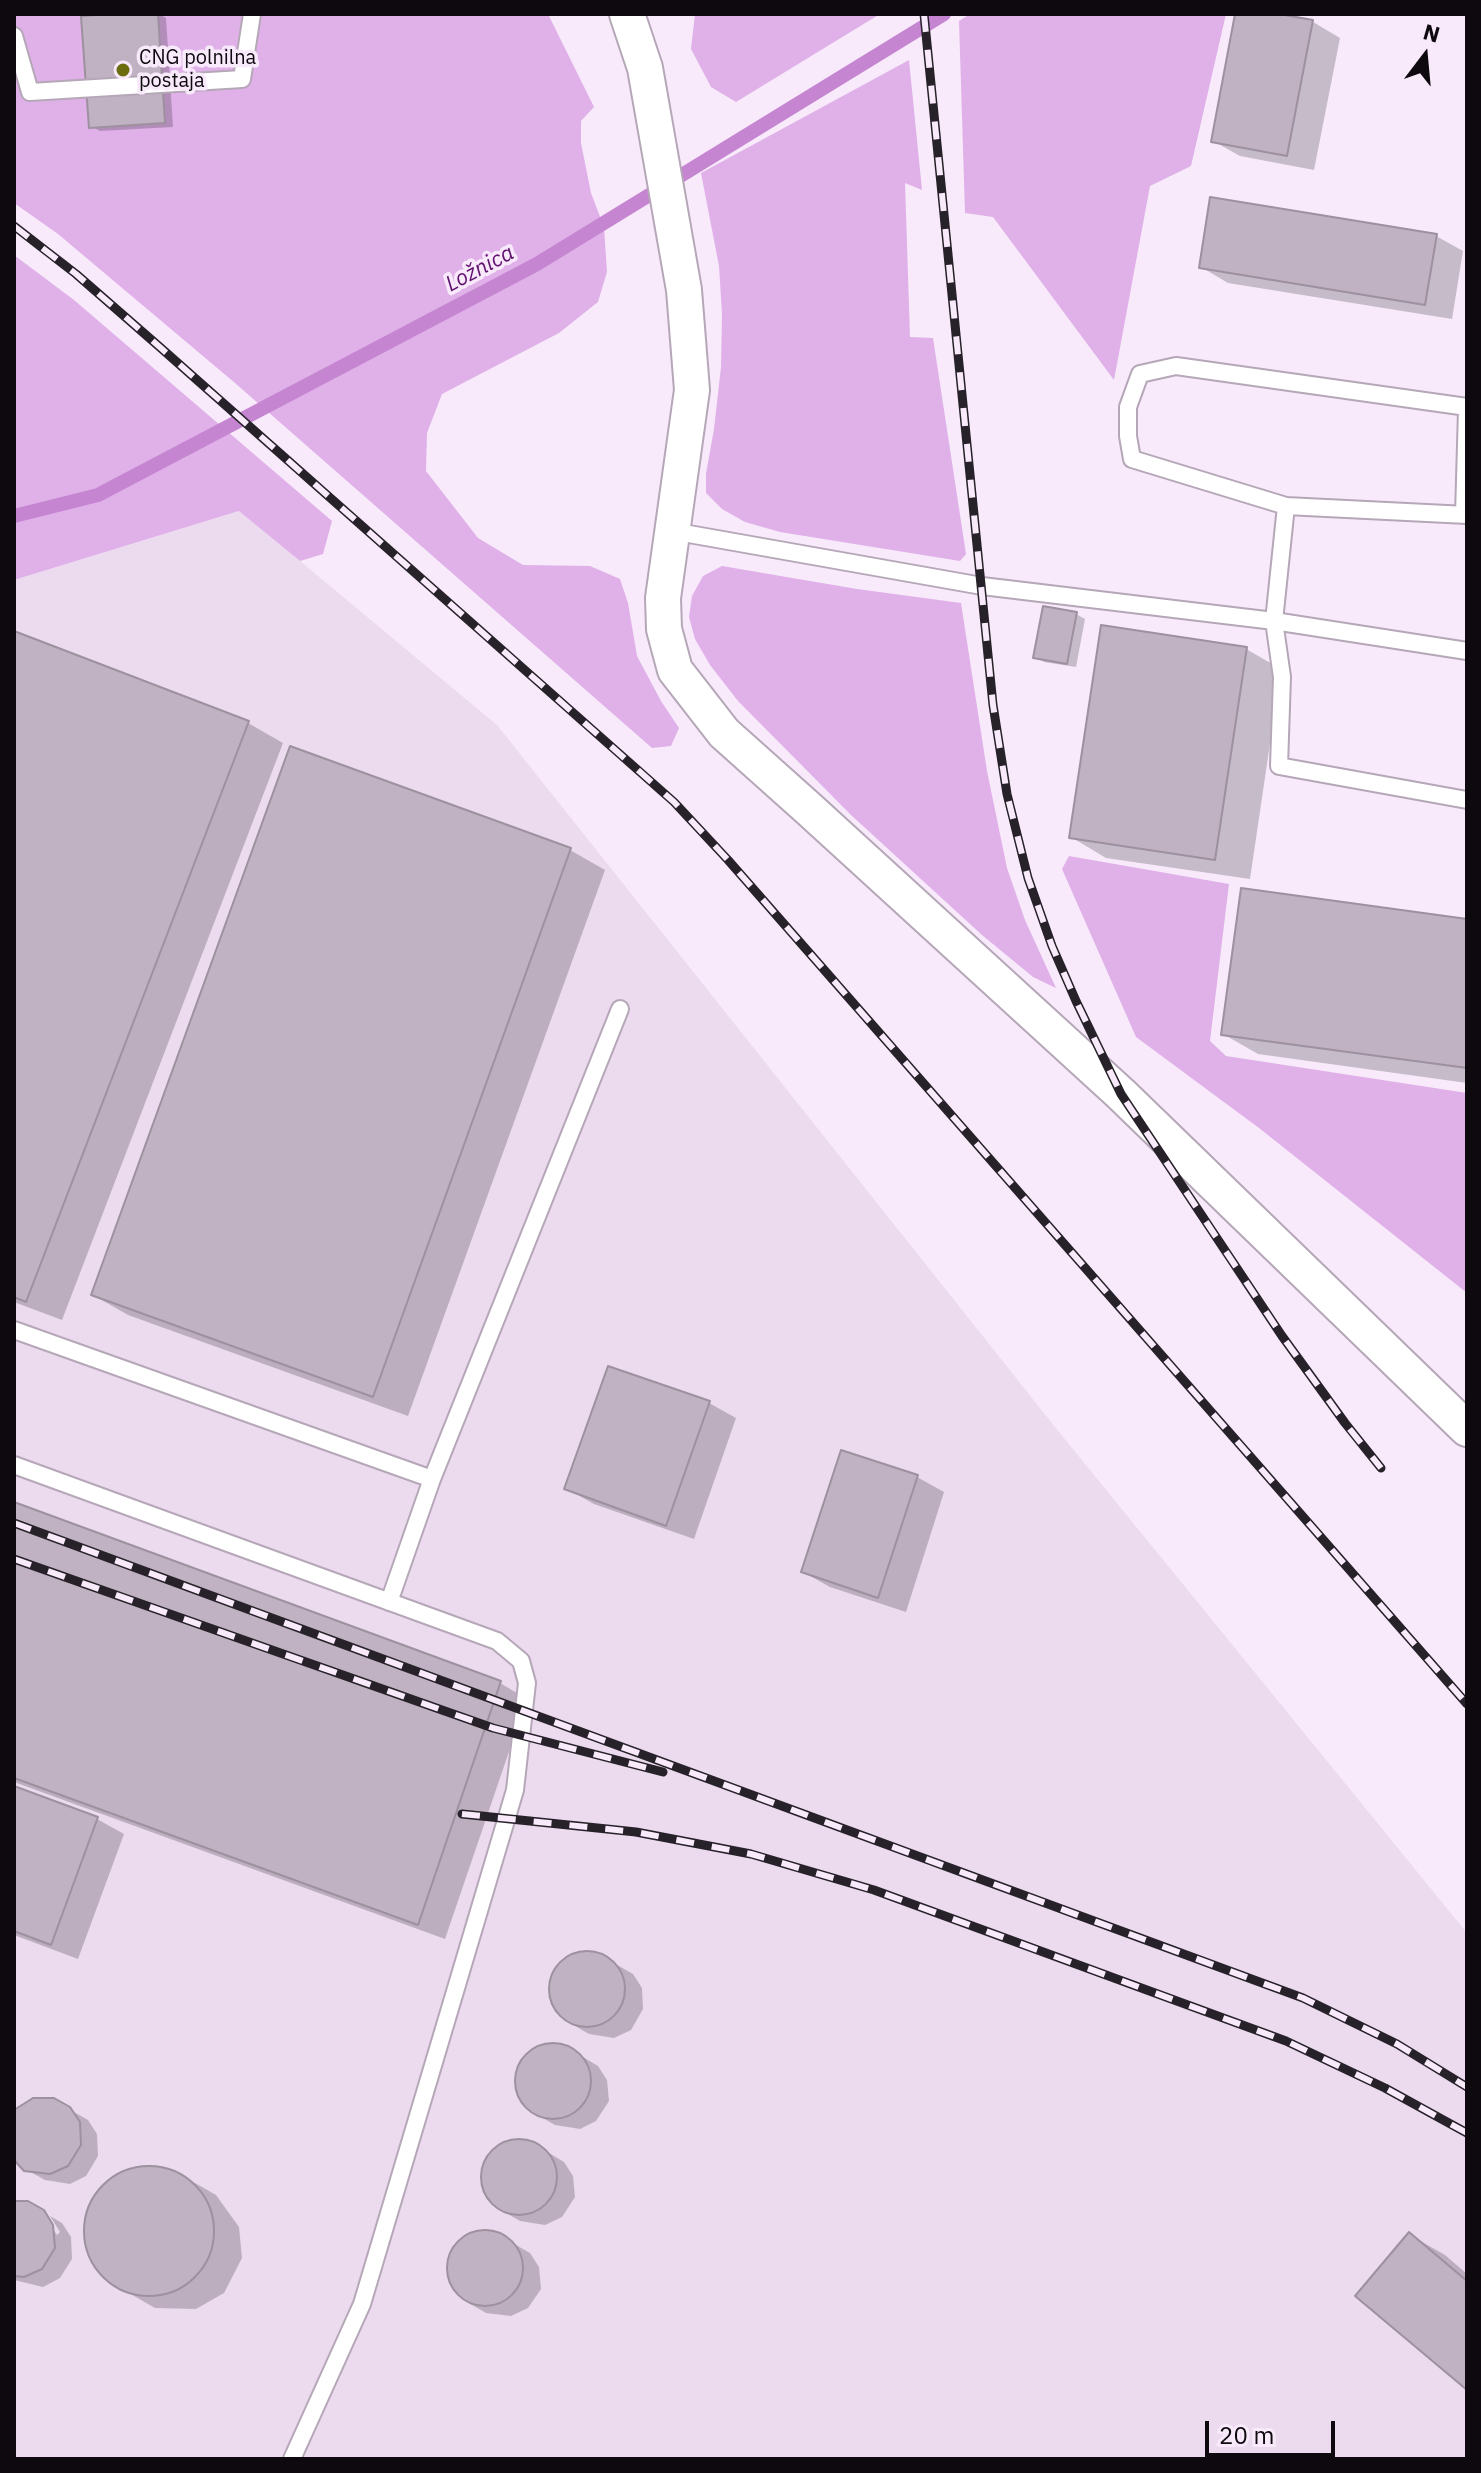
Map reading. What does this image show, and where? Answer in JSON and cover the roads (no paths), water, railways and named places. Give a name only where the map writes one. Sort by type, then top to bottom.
[{"type":"street","points":[[627,14],[645,68],[684,290],[692,390],[663,598],[664,629],[675,670],[724,733],[1121,1094],[1467,1429]]},
{"type":"lane","points":[[14,36],[30,92],[242,79],[252,14]]},
{"type":"lane","points":[[1176,366],[1467,408],[1466,515],[1286,506],[1132,459],[1128,407],[1140,374],[1176,366]]},
{"type":"lane","points":[[1286,506],[1274,621],[1282,677],[1279,766],[1467,800]]},
{"type":"lane","points":[[672,531],[982,586],[1274,621],[1467,651]]},
{"type":"lane","points":[[389,1602],[432,1479],[620,1009]]},
{"type":"lane","points":[[14,1330],[432,1479]]},
{"type":"lane","points":[[14,1465],[497,1641],[521,1661],[527,1683],[515,1790],[362,2304],[292,2459]]},
{"type":"waterway","name":"Ložnica","points":[[14,516],[98,495],[537,264],[944,14]]},
{"type":"railway","points":[[924,14],[993,705],[1007,794],[1028,878],[1052,946],[1121,1094],[1282,1336],[1381,1468]]},
{"type":"railway","points":[[14,226],[76,274],[162,349],[674,802],[1467,1704]]},
{"type":"railway","points":[[14,1523],[1303,1998],[1397,2044],[1467,2087]]},
{"type":"railway","points":[[14,1559],[493,1728],[663,1772]]},
{"type":"railway","points":[[462,1814],[636,1832],[751,1854],[874,1890],[1286,2041],[1385,2088],[1467,2133]]},
{"type":"place","name":"CNG polnilna postaja","points":[[123,70]]}]
